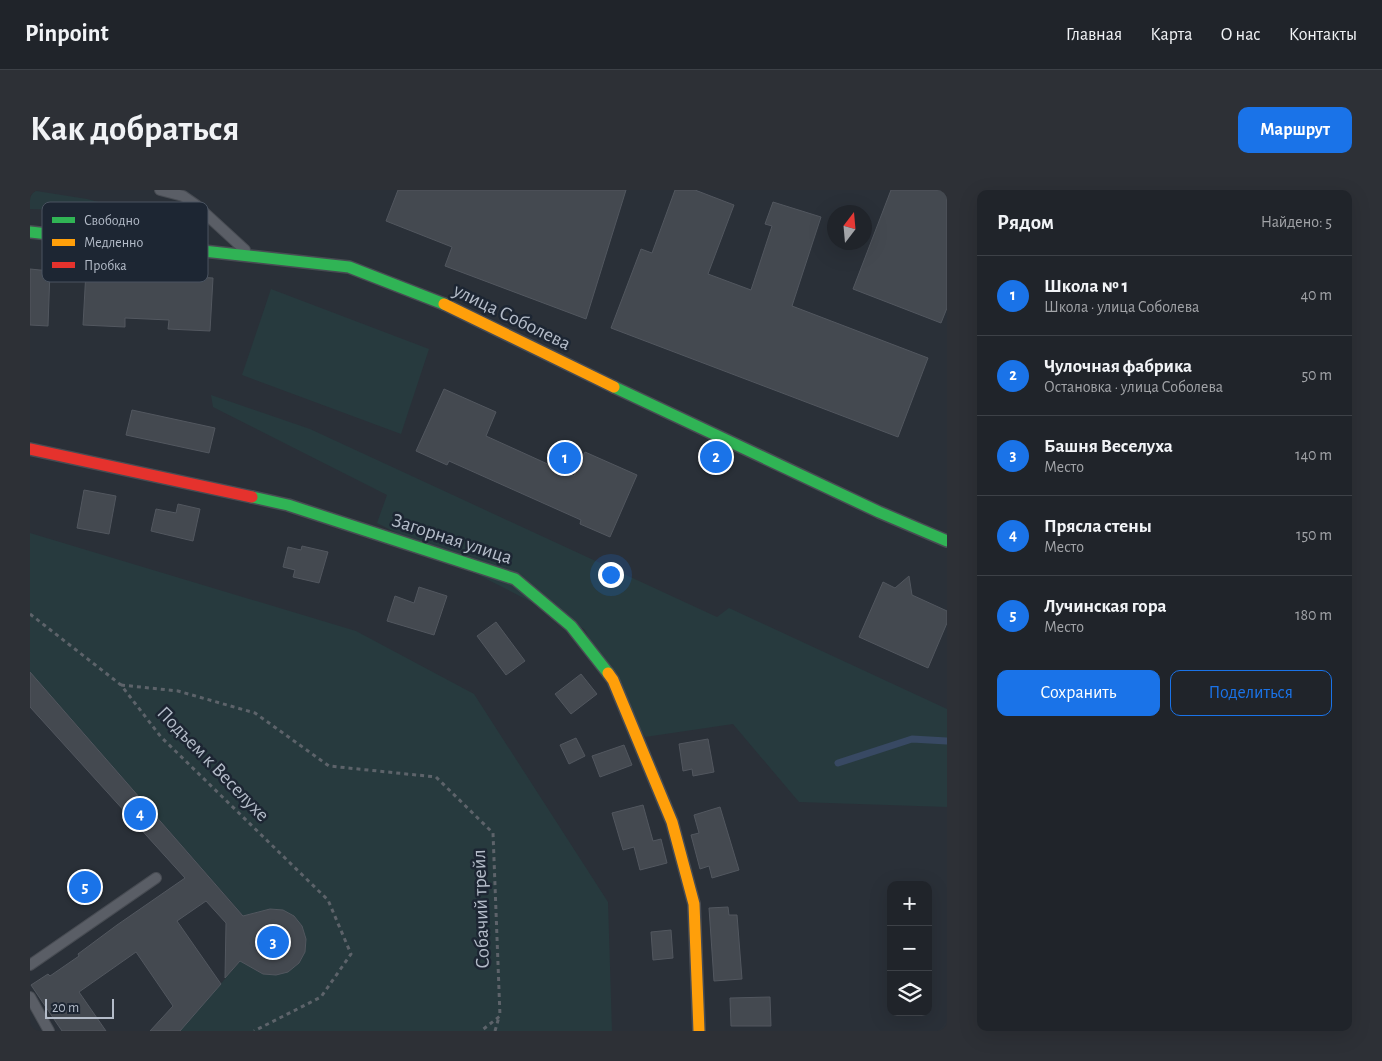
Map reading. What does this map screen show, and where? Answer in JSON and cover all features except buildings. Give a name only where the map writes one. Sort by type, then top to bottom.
[{"type":"street","name":"улица Соболева","points":[[208,251],[349,267],[440,302],[558,361],[879,512],[947,541]]},
{"type":"street","name":"Загорная улица","points":[[30,449],[288,505],[515,579],[571,626],[613,680],[672,822],[694,904],[699,1031]]},
{"type":"lane","points":[[160,190],[183,196],[191,202]]},
{"type":"lane","points":[[208,217],[251,256]]},
{"type":"lane","points":[[30,965],[156,878]]},
{"type":"lane","points":[[30,997],[49,1031]]},
{"type":"path","name":"Подъем к Веселухе","points":[[30,614],[121,684],[161,737],[328,900],[351,954],[321,997],[254,1031]]},
{"type":"path","name":"Собачий трейл","points":[[121,684],[178,691],[255,713],[328,766],[436,777],[493,833],[500,1016]]},
{"type":"path","points":[[481,1031],[500,1016]]},
{"type":"path","points":[[495,1031],[500,1016]]},
{"type":"green space","points":[[30,190],[99,202],[42,202],[42,209],[30,209]]},
{"type":"green space","points":[[271,289],[429,349],[401,434],[242,375]]},
{"type":"green space","points":[[211,395],[310,429],[717,617],[729,608],[947,709],[947,807],[799,802],[733,724],[645,737],[584,629],[377,523],[387,495],[213,407]]},
{"type":"green space","points":[[30,533],[356,631],[474,694],[608,902],[612,1031],[180,1031],[243,958],[254,969],[268,975],[279,974],[295,966],[303,955],[305,941],[302,928],[293,917],[281,910],[265,911],[247,920],[39,682],[30,689]]},
{"type":"waterway","points":[[838,763],[912,739],[947,741]]},
{"type":"traffic: fast","points":[[30,232],[42,233]]},
{"type":"traffic: fast","points":[[208,252],[349,267],[444,304]]},
{"type":"traffic: fast","points":[[614,387],[879,512],[947,541]]},
{"type":"traffic: fast","points":[[252,497],[288,505],[515,579],[571,626],[608,673]]},
{"type":"traffic: slow","points":[[444,304],[614,387]]},
{"type":"traffic: slow","points":[[608,673],[613,680],[672,822],[694,904],[699,1031]]},
{"type":"traffic: jam","points":[[30,449],[252,497]]},
{"type":"place","name":"Чулочная фабрика","points":[[716,457]]},
{"type":"place","name":"Школа № 1","points":[[565,458]]},
{"type":"place","name":"Прясла стены","points":[[140,814]]},
{"type":"place","name":"Лучинская гора","points":[[85,887]]},
{"type":"place","name":"Башня Веселуха","points":[[273,942]]}]
